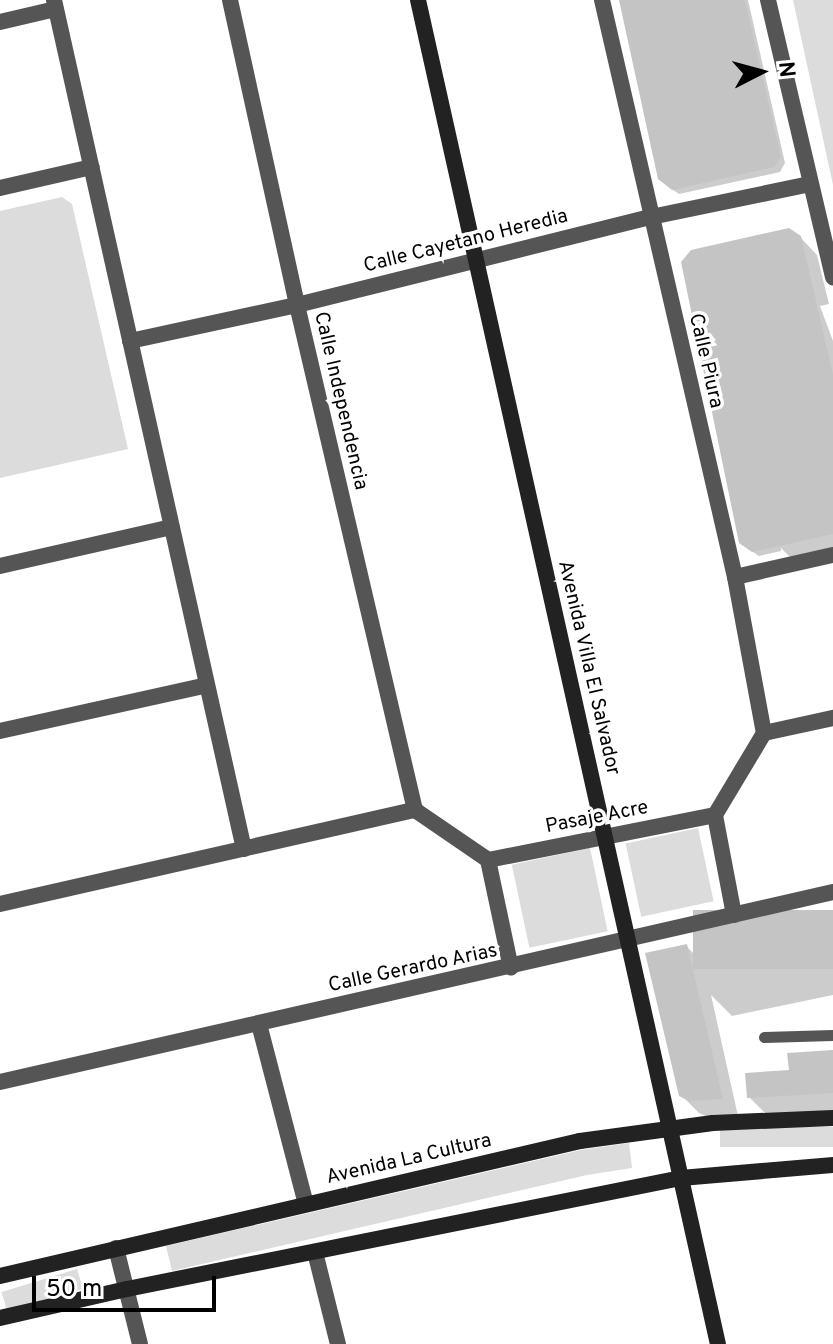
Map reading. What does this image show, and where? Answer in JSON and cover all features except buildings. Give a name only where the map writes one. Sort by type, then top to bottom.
[{"type":"main road","name":"Avenida Villa El Salvador","points":[[418,0],[718,1344]]},
{"type":"main road","name":"Avenida La Cultura","points":[[0,1276],[580,1141],[670,1129],[833,1118]]},
{"type":"main road","points":[[0,1318],[127,1289],[681,1178],[833,1165]]},
{"type":"street","name":"Calle Independencia","points":[[230,0],[297,305],[415,810]]},
{"type":"street","name":"Calle Piura","points":[[602,0],[735,577],[764,733]]},
{"type":"street","points":[[768,0],[833,278]]},
{"type":"street","points":[[0,22],[55,5],[244,849]]},
{"type":"street","points":[[0,188],[92,167]]},
{"type":"street","name":"Calle Cayetano Heredia","points":[[130,341],[297,305],[476,258],[651,217],[811,184]]},
{"type":"street","points":[[0,566],[172,527]]},
{"type":"street","points":[[735,577],[833,555]]},
{"type":"street","points":[[0,731],[207,685]]},
{"type":"street","points":[[734,915],[715,815],[764,733],[833,718]]},
{"type":"street","points":[[0,904],[415,810],[488,860],[511,968]]},
{"type":"street","name":"Pasaje Acre","points":[[488,860],[715,815]]},
{"type":"street","name":"Calle Gerardo Arias","points":[[0,1082],[511,968],[833,892]]},
{"type":"street","points":[[259,1024],[306,1204]]},
{"type":"street","points":[[116,1248],[140,1344]]},
{"type":"street","points":[[315,1252],[338,1344]]},
{"type":"lane","points":[[764,1037],[833,1035]]},
{"type":"shaded area","points":[[793,0],[833,0],[833,185]]},
{"type":"shaded area","points":[[62,197],[72,204],[128,449],[0,478],[0,211]]},
{"type":"shaded area","points":[[698,828],[714,901],[641,917],[626,843]]},
{"type":"shaded area","points":[[590,848],[608,931],[529,948],[512,865]]},
{"type":"shaded area","points":[[720,1127],[833,1127],[833,1147],[720,1147]]},
{"type":"shaded area","points":[[629,1143],[632,1168],[587,1175],[172,1271],[166,1246],[581,1150]]},
{"type":"shaded area","points":[[77,1269],[83,1289],[8,1312],[1,1292]]}]
